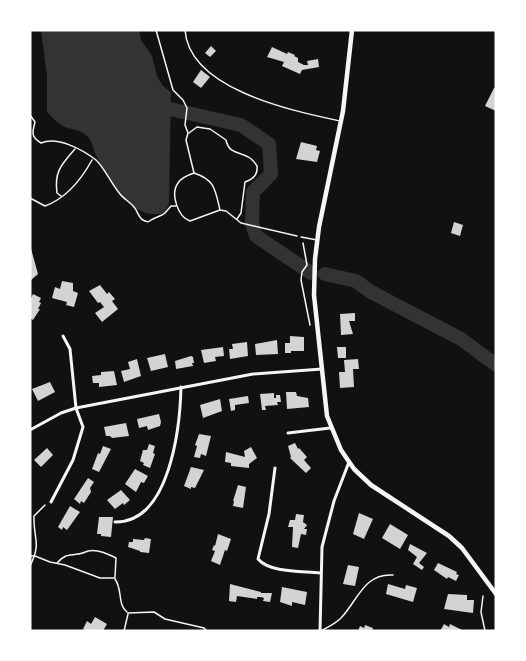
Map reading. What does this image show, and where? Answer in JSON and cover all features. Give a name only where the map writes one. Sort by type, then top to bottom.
[{"type":"main road","points":[[352,30],[340,121],[318,240],[314,295],[330,428],[350,462],[371,485],[449,536],[462,548],[496,594]]},
{"type":"street","points":[[51,502],[73,460],[83,427],[76,408],[72,360],[68,342],[63,336]]},
{"type":"street","points":[[30,430],[61,413],[76,408],[253,374],[322,369]]},
{"type":"street","points":[[115,522],[130,520],[145,511],[162,485],[180,422],[181,387]]},
{"type":"street","points":[[288,433],[330,428]]},
{"type":"street","points":[[320,631],[320,573],[325,530],[350,462]]},
{"type":"street","points":[[276,468],[269,514],[258,559],[261,563],[279,569],[320,573]]},
{"type":"lane","points":[[185,30],[186,40],[195,58],[222,81],[254,99],[340,121]]},
{"type":"lane","points":[[301,237],[318,240]]},
{"type":"lane","points":[[320,631],[340,620],[361,590],[375,576],[393,574]]},
{"type":"lane","points":[[483,596],[481,612],[485,631]]},
{"type":"path","points":[[156,30],[173,90],[187,108],[186,140],[194,172]]},
{"type":"path","points":[[30,115],[35,122],[32,132],[35,140],[40,143],[63,142],[85,152],[97,161],[120,194],[136,209],[143,221],[148,222],[163,217],[171,206],[177,206]]},
{"type":"path","points":[[188,133],[197,127],[213,130],[226,140],[233,152],[250,157],[258,166],[258,171],[252,180],[245,182],[241,213],[237,219]]},
{"type":"path","points":[[61,196],[57,193],[55,179],[60,166],[75,148]]},
{"type":"path","points":[[30,198],[45,206],[69,193],[93,159]]},
{"type":"path","points":[[194,172],[178,182],[174,190],[177,206],[185,219],[190,221],[220,210],[226,211],[240,223],[301,237],[307,265],[302,272],[301,280],[312,333]]},
{"type":"path","points":[[194,172],[210,179],[220,210]]},
{"type":"path","points":[[30,566],[38,542],[35,536],[34,516],[46,504]]},
{"type":"path","points":[[57,563],[71,553],[78,554],[91,550],[106,553],[116,558],[115,578],[123,609],[128,613],[154,612],[165,619],[204,628],[207,631]]},
{"type":"path","points":[[30,556],[100,578],[115,578]]},
{"type":"path","points":[[124,631],[128,613]]},
{"type":"shaded area","points":[[41,30],[139,30],[141,40],[152,56],[157,76],[163,86],[171,92],[169,204],[164,213],[152,214],[132,206],[115,188],[87,136],[80,131],[62,126],[47,112],[47,76]]},
{"type":"building","points":[[211,46],[216,51],[210,57],[205,53]]},
{"type":"building","points":[[272,47],[295,55],[298,62],[304,65],[308,65],[307,61],[318,59],[319,67],[302,70],[300,74],[282,66],[284,62],[267,57]]},
{"type":"building","points":[[201,70],[210,77],[201,88],[193,82]]},
{"type":"building","points":[[494,88],[496,89],[496,111],[485,106]]},
{"type":"building","points":[[301,142],[317,146],[316,150],[320,151],[317,162],[296,159]]},
{"type":"building","points":[[454,222],[463,225],[460,236],[451,233]]},
{"type":"building","points":[[30,245],[38,274],[30,281]]},
{"type":"building","points":[[62,281],[73,283],[73,291],[78,293],[74,307],[66,305],[67,302],[52,298],[55,287],[60,289]]},
{"type":"building","points":[[100,285],[107,294],[109,292],[115,299],[112,301],[118,309],[102,322],[95,313],[104,307],[89,291]]},
{"type":"building","points":[[33,294],[41,298],[39,302],[41,303],[33,320],[30,318],[30,300]]},
{"type":"building","points":[[355,313],[355,321],[349,321],[353,334],[341,335],[340,314]]},
{"type":"building","points":[[290,336],[304,337],[304,351],[285,353],[285,343],[290,343]]},
{"type":"building","points":[[277,340],[278,354],[256,355],[255,344]]},
{"type":"building","points":[[247,342],[248,356],[230,359],[229,349],[233,349],[232,344]]},
{"type":"building","points":[[223,347],[224,356],[215,357],[216,361],[204,363],[201,350]]},
{"type":"building","points":[[337,347],[346,347],[346,358],[338,358]]},
{"type":"building","points":[[165,354],[168,367],[151,371],[147,358]]},
{"type":"building","points":[[191,356],[193,366],[176,369],[175,361]]},
{"type":"building","points":[[137,359],[141,376],[124,382],[121,371],[130,369],[128,362]]},
{"type":"building","points":[[358,359],[359,369],[353,369],[354,387],[340,388],[339,372],[345,372],[344,360]]},
{"type":"building","points":[[114,371],[117,385],[99,387],[99,383],[93,383],[92,376],[101,375],[101,372]]},
{"type":"building","points":[[50,382],[55,392],[38,401],[32,389]]},
{"type":"building","points":[[286,392],[296,392],[297,396],[308,398],[309,407],[287,409]]},
{"type":"building","points":[[274,393],[274,398],[280,395],[281,402],[277,402],[278,405],[265,406],[266,410],[262,410],[260,394]]},
{"type":"building","points":[[248,396],[249,403],[235,405],[235,410],[231,411],[229,399]]},
{"type":"building","points":[[220,399],[222,411],[203,418],[200,405]]},
{"type":"building","points":[[159,414],[160,426],[148,430],[147,426],[139,428],[137,419]]},
{"type":"building","points":[[126,423],[129,436],[112,438],[106,436],[104,427]]},
{"type":"building","points":[[199,434],[211,436],[206,456],[201,454],[200,458],[194,457]]},
{"type":"building","points":[[295,443],[307,457],[304,460],[311,468],[306,473],[290,458],[288,446]]},
{"type":"building","points":[[149,444],[155,446],[150,468],[140,461],[143,450],[147,450]]},
{"type":"building","points":[[103,446],[111,449],[99,472],[92,469]]},
{"type":"building","points":[[251,447],[257,458],[249,464],[249,468],[231,466],[231,463],[225,462],[226,452],[245,457],[244,451]]},
{"type":"building","points":[[47,448],[53,455],[41,467],[34,460]]},
{"type":"building","points":[[191,467],[204,470],[195,488],[191,487],[191,489],[184,486]]},
{"type":"building","points":[[135,469],[148,476],[144,483],[141,482],[136,492],[125,484]]},
{"type":"building","points":[[88,478],[94,482],[90,488],[91,492],[84,503],[81,501],[80,504],[74,499]]},
{"type":"building","points":[[238,485],[246,487],[243,508],[233,506]]},
{"type":"building","points":[[121,490],[130,500],[115,509],[107,500]]},
{"type":"building","points":[[70,506],[80,512],[67,530],[63,527],[62,530],[58,527]]},
{"type":"building","points":[[359,513],[373,519],[364,539],[353,534]]},
{"type":"building","points":[[296,514],[304,515],[303,522],[307,525],[304,529],[307,529],[306,535],[301,534],[298,548],[292,547],[293,527],[288,527],[290,520],[295,520]]},
{"type":"building","points":[[99,517],[113,517],[111,537],[97,534]]},
{"type":"building","points":[[390,524],[408,535],[400,549],[382,538]]},
{"type":"building","points":[[218,534],[231,539],[220,565],[211,561]]},
{"type":"building","points":[[145,538],[151,539],[149,553],[128,547],[129,542],[133,542],[133,539],[144,540]]},
{"type":"building","points":[[410,544],[427,553],[419,563],[424,567],[422,570],[413,564],[417,557],[408,550]]},
{"type":"building","points":[[438,563],[457,572],[456,574],[459,575],[456,581],[448,577],[447,579],[434,570]]},
{"type":"building","points":[[348,565],[359,567],[355,586],[343,584]]},
{"type":"building","points":[[230,584],[261,593],[272,593],[270,602],[263,601],[264,598],[261,597],[257,599],[237,596],[236,602],[229,601]]},
{"type":"building","points":[[388,584],[405,589],[406,585],[417,588],[413,602],[386,594]]},
{"type":"building","points":[[282,587],[307,592],[305,605],[292,602],[292,606],[280,602]]},
{"type":"building","points":[[448,594],[467,595],[467,600],[474,600],[473,613],[444,609]]},
{"type":"building","points":[[95,617],[107,624],[103,631],[83,629],[87,621],[91,624]]},
{"type":"building","points":[[444,624],[449,627],[450,624],[464,631],[440,631]]},
{"type":"building","points":[[365,625],[373,628],[372,631],[358,631],[360,626],[364,628]]},
{"type":"waterway","points":[[170,109],[241,125],[269,144],[271,174],[253,192],[252,223],[256,236],[311,273]]},
{"type":"waterway","points":[[325,274],[356,281],[371,292],[461,339],[496,365]]}]
